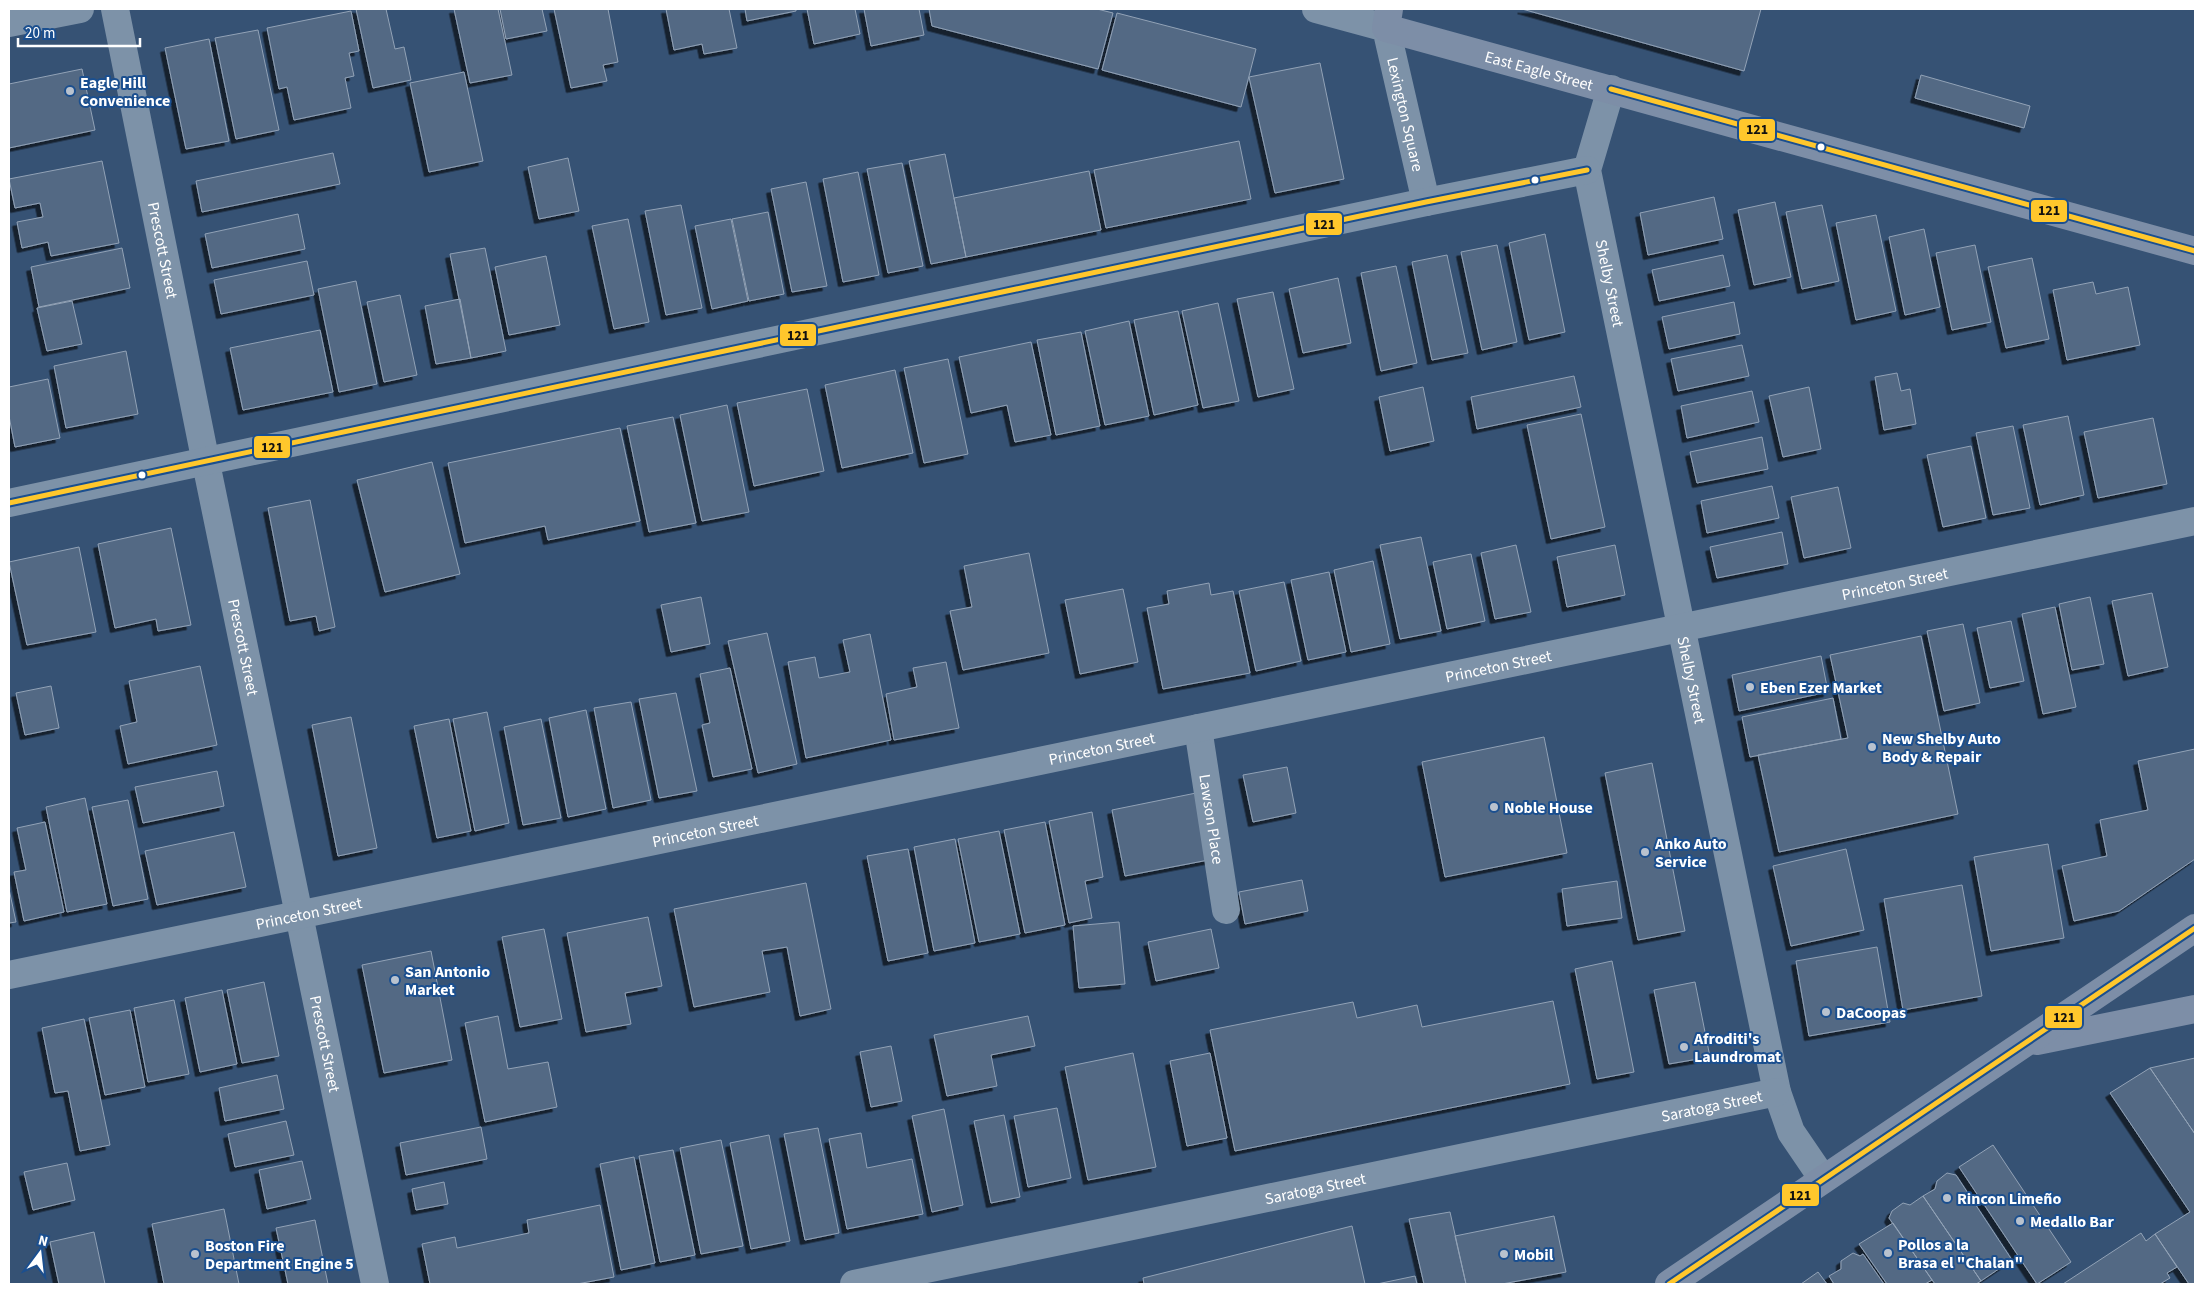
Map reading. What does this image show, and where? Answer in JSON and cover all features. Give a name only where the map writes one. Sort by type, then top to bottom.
[{"type":"main road","name":"East Eagle Street","points":[[1387,18],[1611,89],[2195,251]]},
{"type":"main road","points":[[1669,1284],[2195,928]]},
{"type":"main road","points":[[2023,1044],[2195,1008]]},
{"type":"street","points":[[9,23],[80,9]]},
{"type":"street","name":"Prescott Street","points":[[115,9],[206,463],[375,1284]]},
{"type":"street","name":"East Eagle Street","points":[[1316,9],[1387,18]]},
{"type":"street","name":"Lexington Square","points":[[1387,18],[1426,202]]},
{"type":"street","points":[[9,503],[206,463],[1426,202],[1588,170],[1611,89]]},
{"type":"street","name":"Shelby Street","points":[[1588,170],[1777,1092],[1791,1132],[1823,1179]]},
{"type":"street","name":"Princeton Street","points":[[9,975],[2195,521]]},
{"type":"street","name":"Lawson Place","points":[[1198,728],[1226,910]]},
{"type":"street","name":"Saratoga Street","points":[[854,1284],[1777,1092]]},
{"type":"building","points":[[356,9],[386,9],[395,49],[404,47],[411,80],[373,88]]},
{"type":"building","points":[[454,9],[498,9],[512,75],[470,83]]},
{"type":"building","points":[[500,9],[542,9],[547,31],[506,39]]},
{"type":"building","points":[[554,9],[608,9],[618,62],[603,65],[607,81],[571,88]]},
{"type":"building","points":[[666,9],[729,9],[737,48],[704,54],[702,44],[674,50]]},
{"type":"building","points":[[745,9],[796,9],[796,11],[747,21]]},
{"type":"building","points":[[807,9],[855,9],[860,34],[814,44]]},
{"type":"building","points":[[864,9],[919,9],[924,35],[871,46]]},
{"type":"building","points":[[929,9],[1097,9],[1113,13],[1098,69],[932,26]]},
{"type":"building","points":[[1522,9],[1761,9],[1744,71]]},
{"type":"building","points":[[351,11],[359,51],[349,53],[354,76],[345,78],[351,108],[294,120],[287,87],[279,89],[267,28]]},
{"type":"building","points":[[1117,13],[1256,49],[1241,107],[1102,70]]},
{"type":"building","points":[[258,30],[279,130],[236,139],[215,38]]},
{"type":"building","points":[[209,39],[229,141],[186,149],[165,48]]},
{"type":"building","points":[[1320,63],[1344,179],[1275,193],[1249,77]]},
{"type":"building","points":[[82,69],[95,130],[9,148],[9,84]]},
{"type":"building","points":[[464,72],[483,161],[429,172],[410,83]]},
{"type":"building","points":[[1921,75],[2030,106],[2024,128],[1915,98]]},
{"type":"building","points":[[1239,141],[1251,199],[1106,228],[1094,170]]},
{"type":"building","points":[[333,153],[340,184],[202,212],[196,181]]},
{"type":"building","points":[[945,154],[966,257],[931,264],[909,161]]},
{"type":"building","points":[[568,158],[579,211],[539,219],[528,167]]},
{"type":"building","points":[[102,161],[119,243],[51,256],[48,242],[22,248],[17,222],[43,217],[40,203],[15,208],[9,179]]},
{"type":"building","points":[[902,163],[923,266],[888,273],[867,169]]},
{"type":"building","points":[[1089,171],[1101,230],[966,257],[954,198]]},
{"type":"building","points":[[858,172],[879,275],[843,282],[823,179]]},
{"type":"building","points":[[806,182],[827,286],[792,292],[771,189]]},
{"type":"building","points":[[1714,197],[1723,239],[1648,255],[1640,213]]},
{"type":"building","points":[[1775,202],[1791,277],[1754,285],[1738,210]]},
{"type":"building","points":[[681,205],[702,308],[666,315],[645,211]]},
{"type":"building","points":[[1822,205],[1839,281],[1802,289],[1786,212]]},
{"type":"building","points":[[768,212],[784,294],[749,301],[732,219]]},
{"type":"building","points":[[298,214],[305,249],[212,268],[205,234]]},
{"type":"building","points":[[1876,215],[1896,311],[1856,320],[1836,223]]},
{"type":"building","points":[[628,219],[649,322],[614,329],[592,226]]},
{"type":"building","points":[[731,219],[748,301],[712,309],[695,226]]},
{"type":"building","points":[[1924,229],[1940,307],[1905,315],[1889,237]]},
{"type":"building","points":[[1545,234],[1565,332],[1529,340],[1509,243]]},
{"type":"building","points":[[1497,245],[1517,342],[1482,350],[1461,252]]},
{"type":"building","points":[[1975,245],[1991,322],[1952,330],[1936,253]]},
{"type":"building","points":[[122,248],[130,288],[39,307],[31,267]]},
{"type":"building","points":[[485,248],[506,351],[471,358],[450,254]]},
{"type":"building","points":[[1447,255],[1468,353],[1432,360],[1412,262]]},
{"type":"building","points":[[1723,255],[1730,286],[1659,301],[1652,270]]},
{"type":"building","points":[[546,256],[560,325],[509,335],[495,267]]},
{"type":"building","points":[[2032,258],[2049,339],[2006,348],[1988,267]]},
{"type":"building","points":[[307,261],[314,295],[221,314],[214,280]]},
{"type":"building","points":[[1396,266],[1417,363],[1381,371],[1361,273]]},
{"type":"building","points":[[1338,278],[1351,343],[1303,353],[1289,289]]},
{"type":"building","points":[[356,281],[377,384],[339,392],[318,289]]},
{"type":"building","points":[[2093,282],[2096,294],[2128,287],[2140,345],[2067,360],[2053,290]]},
{"type":"building","points":[[1273,292],[1294,389],[1258,397],[1237,299]]},
{"type":"building","points":[[400,295],[417,375],[384,382],[367,302]]},
{"type":"building","points":[[460,299],[471,358],[436,364],[425,306]]},
{"type":"building","points":[[72,301],[82,344],[47,351],[37,308]]},
{"type":"building","points":[[1734,302],[1740,334],[1669,349],[1662,317]]},
{"type":"building","points":[[1218,303],[1239,401],[1203,408],[1182,311]]},
{"type":"building","points":[[1178,311],[1198,405],[1154,415],[1134,320]]},
{"type":"building","points":[[1129,321],[1149,416],[1105,425],[1085,331]]},
{"type":"building","points":[[320,330],[333,392],[243,410],[230,348]]},
{"type":"building","points":[[1081,332],[1100,426],[1056,435],[1037,340]]},
{"type":"building","points":[[1031,342],[1051,435],[1015,442],[1007,405],[971,413],[959,357]]},
{"type":"building","points":[[1742,345],[1749,376],[1678,391],[1671,359]]},
{"type":"building","points":[[126,351],[138,414],[66,428],[54,366]]},
{"type":"building","points":[[948,359],[968,454],[924,463],[904,368]]},
{"type":"building","points":[[895,370],[913,453],[842,468],[825,385]]},
{"type":"building","points":[[1897,373],[1901,391],[1910,389],[1916,424],[1884,430],[1875,377]]},
{"type":"building","points":[[1574,376],[1581,407],[1477,429],[1471,397]]},
{"type":"building","points":[[48,379],[60,438],[15,447],[9,416],[9,387]]},
{"type":"building","points":[[1423,387],[1434,441],[1390,451],[1379,397]]},
{"type":"building","points":[[1809,387],[1821,449],[1783,457],[1769,396]]},
{"type":"building","points":[[807,389],[824,471],[754,486],[737,403]]},
{"type":"building","points":[[1752,391],[1759,422],[1687,438],[1681,406]]},
{"type":"building","points":[[727,405],[749,512],[702,521],[680,415]]},
{"type":"building","points":[[1581,414],[1605,527],[1551,539],[1527,425]]},
{"type":"building","points":[[2068,416],[2084,495],[2040,505],[2023,425]]},
{"type":"building","points":[[673,417],[696,523],[649,532],[627,426]]},
{"type":"building","points":[[2153,418],[2167,484],[2098,498],[2084,432]]},
{"type":"building","points":[[2013,426],[2030,508],[1993,515],[1976,433]]},
{"type":"building","points":[[620,428],[640,521],[548,540],[545,526],[465,543],[448,463]]},
{"type":"building","points":[[1762,437],[1768,469],[1697,483],[1690,452]]},
{"type":"building","points":[[1971,446],[1986,518],[1943,527],[1927,455]]},
{"type":"building","points":[[432,462],[460,574],[385,592],[357,480]]},
{"type":"building","points":[[1772,486],[1779,518],[1707,533],[1701,501]]},
{"type":"building","points":[[1838,487],[1851,548],[1804,558],[1791,497]]},
{"type":"building","points":[[310,500],[335,627],[319,631],[316,616],[290,621],[268,508]]},
{"type":"building","points":[[171,528],[191,625],[158,631],[156,619],[115,628],[98,544]]},
{"type":"building","points":[[1782,532],[1788,564],[1717,578],[1710,547]]},
{"type":"building","points":[[1421,537],[1441,631],[1400,639],[1380,545]]},
{"type":"building","points":[[1516,545],[1531,612],[1495,619],[1481,553]]},
{"type":"building","points":[[1615,545],[1625,595],[1567,607],[1557,557]]},
{"type":"building","points":[[79,547],[96,632],[27,645],[9,562]]},
{"type":"building","points":[[1029,553],[1049,653],[963,670],[950,611],[972,607],[964,566]]},
{"type":"building","points":[[1471,554],[1485,621],[1447,629],[1433,562]]},
{"type":"building","points":[[1373,561],[1390,644],[1351,652],[1334,570]]},
{"type":"building","points":[[1329,572],[1346,652],[1308,660],[1291,580]]},
{"type":"building","points":[[1284,582],[1301,661],[1256,671],[1239,591]]},
{"type":"building","points":[[1209,583],[1211,595],[1233,591],[1250,673],[1163,689],[1147,608],[1169,604],[1167,591]]},
{"type":"building","points":[[1123,589],[1138,662],[1080,674],[1065,600]]},
{"type":"building","points":[[2152,593],[2168,667],[2128,676],[2112,601]]},
{"type":"building","points":[[701,597],[710,644],[671,652],[661,605]]},
{"type":"building","points":[[2090,597],[2104,664],[2072,670],[2059,604]]},
{"type":"building","points":[[2055,607],[2076,707],[2043,714],[2022,614]]},
{"type":"building","points":[[2011,621],[2024,681],[1990,688],[1977,628]]},
{"type":"building","points":[[1963,624],[1980,703],[1944,711],[1927,631]]},
{"type":"building","points":[[767,633],[797,764],[758,773],[728,641]]},
{"type":"building","points":[[870,634],[891,740],[806,758],[788,662],[815,657],[819,678],[850,672],[843,640]]},
{"type":"building","name":"New Shelby Auto Body & Repair","points":[[1921,636],[1958,814],[1779,852],[1758,755],[1848,738],[1830,655]]},
{"type":"building","points":[[1821,656],[1828,692],[1739,711],[1732,675]]},
{"type":"building","points":[[946,662],[959,728],[894,740],[886,694],[917,687],[913,668]]},
{"type":"building","points":[[200,666],[217,745],[128,764],[120,726],[137,722],[129,681]]},
{"type":"building","points":[[730,668],[752,769],[713,777],[702,725],[710,723],[700,674]]},
{"type":"building","points":[[51,686],[59,728],[25,735],[16,693]]},
{"type":"building","points":[[676,693],[697,791],[659,798],[639,699]]},
{"type":"building","points":[[1833,698],[1841,739],[1750,757],[1742,717]]},
{"type":"building","points":[[631,702],[651,800],[613,808],[594,708]]},
{"type":"building","points":[[586,710],[606,809],[568,817],[549,718]]},
{"type":"building","points":[[487,712],[509,823],[475,831],[453,719]]},
{"type":"building","points":[[351,717],[377,848],[338,856],[312,725]]},
{"type":"building","points":[[449,719],[471,831],[437,838],[414,726]]},
{"type":"building","points":[[541,719],[561,818],[523,825],[504,727]]},
{"type":"building","name":"Noble House","points":[[1544,737],[1567,853],[1445,877],[1422,762]]},
{"type":"building","points":[[2195,749],[2195,859],[2119,911],[2074,921],[2062,866],[2107,856],[2100,820],[2148,810],[2138,761]]},
{"type":"building","name":"Anko Auto Service","points":[[1652,763],[1685,931],[1638,940],[1605,773]]},
{"type":"building","points":[[1287,767],[1296,813],[1253,822],[1243,775]]},
{"type":"building","points":[[217,771],[224,806],[143,823],[135,787]]},
{"type":"building","points":[[1206,791],[1219,858],[1125,876],[1112,810]]},
{"type":"building","points":[[85,798],[107,904],[67,912],[46,807]]},
{"type":"building","points":[[128,800],[148,899],[113,906],[92,807]]},
{"type":"building","points":[[1092,812],[1103,877],[1085,881],[1092,918],[1069,923],[1049,821]]},
{"type":"building","points":[[45,822],[64,912],[24,921],[14,872],[26,870],[17,828]]},
{"type":"building","points":[[1045,822],[1065,925],[1025,933],[1004,830]]},
{"type":"building","points":[[999,831],[1020,934],[979,942],[958,839]]},
{"type":"building","points":[[234,832],[246,887],[157,905],[145,851]]},
{"type":"building","points":[[955,839],[975,943],[934,951],[914,847]]},
{"type":"building","points":[[2048,844],[2064,938],[1991,951],[1974,857]]},
{"type":"building","points":[[908,849],[928,953],[888,961],[867,856]]},
{"type":"building","points":[[1846,849],[1864,930],[1791,946],[1773,866]]},
{"type":"building","points":[[1302,880],[1308,911],[1245,924],[1239,892]]},
{"type":"building","points":[[1617,881],[1622,918],[1567,926],[1562,889]]},
{"type":"building","points":[[806,883],[831,1009],[800,1016],[787,947],[762,951],[770,992],[694,1007],[674,909]]},
{"type":"building","points":[[1962,885],[1982,996],[1903,1010],[1884,899]]},
{"type":"building","points":[[9,889],[16,922],[9,923]]},
{"type":"building","points":[[648,917],[662,986],[625,993],[631,1024],[586,1032],[567,933]]},
{"type":"building","points":[[1119,922],[1125,984],[1079,988],[1073,926]]},
{"type":"building","points":[[544,929],[562,1019],[520,1027],[502,937]]},
{"type":"building","points":[[1211,929],[1219,968],[1156,981],[1148,942]]},
{"type":"building","points":[[1877,947],[1890,1022],[1809,1036],[1796,961]]},
{"type":"building","points":[[431,951],[452,1060],[384,1073],[362,965]]},
{"type":"building","points":[[1612,961],[1634,1072],[1597,1079],[1575,969]]},
{"type":"building","points":[[264,982],[279,1056],[242,1063],[227,990]]},
{"type":"building","points":[[1695,982],[1710,1057],[1669,1064],[1654,990]]},
{"type":"building","points":[[222,990],[237,1064],[200,1072],[185,998]]},
{"type":"building","points":[[174,1000],[189,1074],[148,1082],[134,1008]]},
{"type":"building","points":[[1553,1001],[1570,1084],[1235,1151],[1210,1030],[1353,1002],[1357,1018],[1417,1005],[1422,1027]]},
{"type":"building","points":[[130,1010],[145,1087],[105,1095],[89,1018]]},
{"type":"building","points":[[498,1016],[508,1069],[548,1062],[557,1107],[485,1122],[465,1023]]},
{"type":"building","points":[[1028,1016],[1035,1046],[991,1055],[997,1086],[947,1096],[934,1035]]},
{"type":"building","points":[[84,1019],[110,1145],[80,1151],[68,1091],[55,1093],[42,1028]]},
{"type":"building","points":[[891,1046],[902,1101],[871,1107],[860,1052]]},
{"type":"building","points":[[1133,1053],[1156,1167],[1088,1180],[1065,1067]]},
{"type":"building","points":[[1210,1053],[1227,1138],[1187,1146],[1170,1061]]},
{"type":"building","points":[[2195,1058],[2195,1134],[2150,1068]]},
{"type":"building","points":[[2150,1068],[2195,1134],[2195,1284],[2189,1284],[2155,1234],[2190,1212],[2110,1093]]},
{"type":"building","points":[[277,1075],[284,1109],[225,1121],[219,1088]]},
{"type":"building","points":[[1057,1108],[1071,1178],[1028,1187],[1014,1116]]},
{"type":"building","points":[[944,1109],[963,1205],[932,1212],[912,1116]]},
{"type":"building","points":[[1004,1115],[1020,1197],[991,1203],[974,1121]]},
{"type":"building","points":[[286,1121],[294,1155],[235,1167],[228,1134]]},
{"type":"building","points":[[481,1127],[487,1159],[406,1175],[400,1143]]},
{"type":"building","points":[[818,1128],[839,1233],[805,1240],[784,1134]]},
{"type":"building","points":[[861,1133],[867,1168],[912,1159],[923,1214],[847,1229],[829,1139]]},
{"type":"building","points":[[769,1135],[790,1241],[751,1249],[730,1143]]},
{"type":"building","points":[[721,1140],[743,1246],[701,1254],[680,1148]]},
{"type":"building","name":"Medallo Bar","points":[[1993,1145],[2071,1262],[2037,1284],[1959,1167]]},
{"type":"building","points":[[673,1150],[695,1255],[660,1262],[639,1156]]},
{"type":"building","points":[[634,1157],[655,1263],[621,1270],[600,1164]]},
{"type":"building","points":[[302,1161],[311,1199],[267,1209],[259,1170]]},
{"type":"building","points":[[67,1163],[75,1200],[33,1210],[24,1172]]},
{"type":"building","points":[[1947,1173],[1956,1175],[2012,1260],[1981,1281],[1923,1196],[1935,1189],[1937,1181]]},
{"type":"building","points":[[444,1182],[448,1204],[416,1210],[412,1189]]},
{"type":"building","points":[[1923,1196],[1981,1281],[1976,1284],[1935,1284],[1889,1218],[1892,1211],[1903,1203],[1910,1205]]},
{"type":"building","points":[[600,1205],[614,1277],[577,1284],[430,1284],[422,1244],[455,1237],[457,1248],[529,1233],[527,1220]]},
{"type":"building","name":"Boston Fire Department Engine 5","points":[[224,1209],[239,1284],[164,1284],[152,1224]]},
{"type":"building","points":[[1450,1212],[1466,1284],[1424,1284],[1409,1219]]},
{"type":"building","points":[[1554,1216],[1566,1272],[1502,1284],[1466,1284],[1455,1236]]},
{"type":"building","points":[[315,1220],[328,1284],[288,1284],[276,1228]]},
{"type":"building","points":[[1893,1223],[1932,1280],[1925,1284],[1887,1284],[1859,1244]]},
{"type":"building","points":[[1352,1226],[1365,1284],[1144,1284],[1143,1278]]},
{"type":"building","points":[[94,1232],[105,1284],[59,1284],[50,1242]]},
{"type":"building","points":[[2141,1233],[2146,1241],[2155,1234],[2177,1267],[2167,1273],[2170,1278],[2160,1284],[2063,1284]]},
{"type":"building","points":[[1853,1253],[1860,1256],[1863,1254],[1884,1284],[1834,1284],[1829,1276],[1841,1269],[1841,1261]]},
{"type":"building","points":[[1818,1272],[1827,1284],[1801,1284]]},
{"type":"building","points":[[1415,1276],[1417,1284],[1377,1284]]},
{"type":"transit line","name":"121","points":[[1611,89],[2195,251]]},
{"type":"transit line","name":"121","points":[[9,503],[1426,202],[1587,170]]},
{"type":"transit line","name":"121","points":[[1669,1284],[2195,928]]},
{"type":"place","name":"Eagle Hill Convenience","points":[[70,91]]},
{"type":"place","name":"Eben Ezer Market","points":[[1750,687]]},
{"type":"place","name":"New Shelby Auto Body & Repair","points":[[1872,747]]},
{"type":"place","name":"Noble House","points":[[1494,807]]},
{"type":"place","name":"Anko Auto Service","points":[[1645,852]]},
{"type":"place","name":"San Antonio Market","points":[[395,980]]},
{"type":"place","name":"DaCoopas","points":[[1826,1012]]},
{"type":"place","name":"Afroditi's Laundromat","points":[[1684,1047]]},
{"type":"place","name":"Rincon Limeño","points":[[1947,1198]]},
{"type":"place","name":"Medallo Bar","points":[[2020,1221]]},
{"type":"place","name":"Pollos a la Brasa el \"Chalan\"","points":[[1888,1253]]},
{"type":"place","name":"Boston Fire Department Engine 5","points":[[195,1254]]},
{"type":"place","name":"Mobil","points":[[1504,1254]]}]
